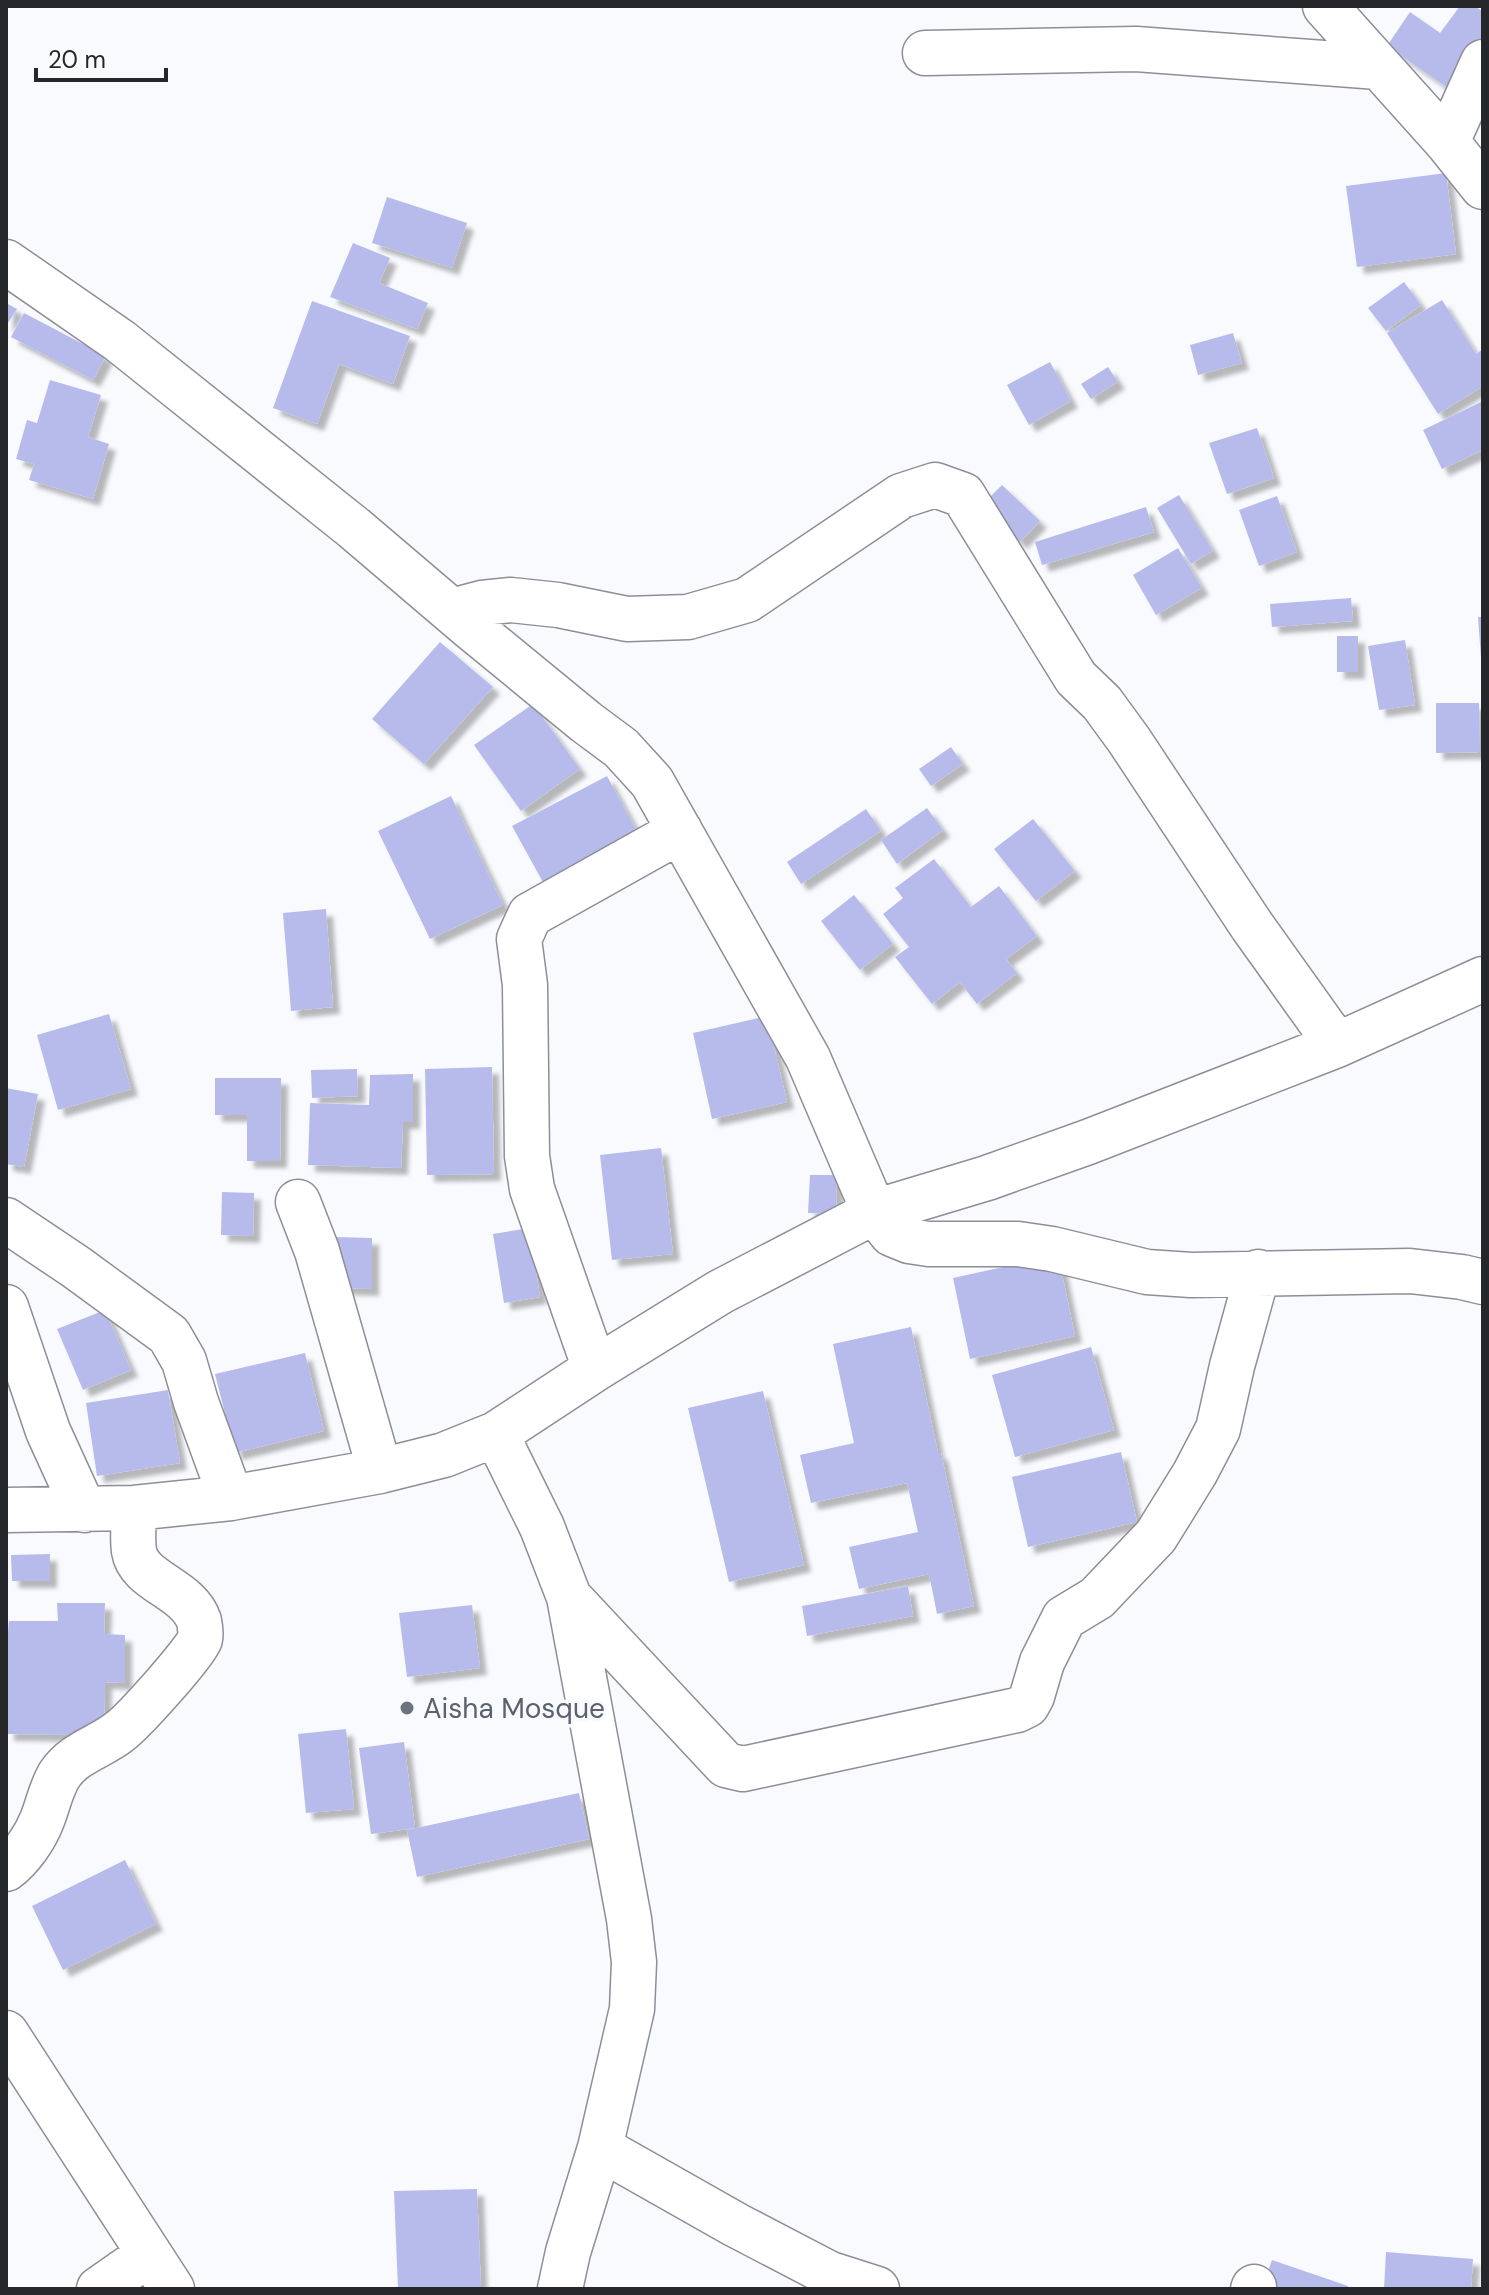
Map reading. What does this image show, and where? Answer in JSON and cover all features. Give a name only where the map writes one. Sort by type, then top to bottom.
[{"type":"street","points":[[1325,6],[1447,142],[1483,187]]},
{"type":"street","points":[[925,53],[1136,49],[1378,67]]},
{"type":"street","points":[[1447,142],[1483,62]]},
{"type":"street","points":[[6,262],[120,341],[354,528],[621,748],[652,782],[808,1058],[874,1212],[892,1234],[929,1244],[1052,1249],[1147,1272],[1191,1275],[1410,1271],[1483,1282]]},
{"type":"street","points":[[452,611],[511,600],[558,605],[627,619],[688,617],[747,600],[901,496],[935,485],[963,495],[1076,678],[1102,703],[1129,740],[1252,926],[1337,1045]]},
{"type":"street","points":[[595,1369],[532,1189],[526,1128],[525,985],[519,939],[530,915],[680,831]]},
{"type":"street","points":[[6,1510],[134,1508],[231,1498],[380,1471],[444,1455],[496,1434],[720,1292],[874,1212],[987,1178],[1088,1142],[1337,1045],[1483,979]]},
{"type":"street","points":[[298,1202],[317,1251],[380,1471]]},
{"type":"street","points":[[6,1220],[169,1335],[184,1361],[231,1498]]},
{"type":"street","points":[[569,1597],[726,1765],[743,1769],[1017,1710],[1027,1705],[1032,1696],[1042,1662],[1064,1618],[1097,1598],[1156,1536],[1195,1473],[1218,1429],[1258,1272]]},
{"type":"street","points":[[6,1307],[48,1431],[84,1510]]},
{"type":"street","points":[[496,1434],[542,1527],[569,1597],[629,1919],[634,1962],[632,2009],[600,2148],[568,2252],[560,2289]]},
{"type":"street","points":[[6,1869],[26,1848],[42,1822],[60,1774],[74,1758],[120,1732],[190,1656],[201,1638],[199,1622],[191,1605],[139,1565],[134,1553],[134,1508]]},
{"type":"street","points":[[10,2048],[161,2271],[99,2289]]},
{"type":"street","points":[[600,2148],[836,2282],[877,2289]]},
{"type":"building","points":[[1460,6],[1475,6],[1483,12],[1483,35],[1448,88],[1387,46],[1410,12],[1440,33]]},
{"type":"building","points":[[1446,173],[1456,254],[1357,267],[1346,186]]},
{"type":"building","points":[[387,197],[467,223],[452,268],[372,243]]},
{"type":"building","points":[[353,243],[390,258],[379,283],[428,303],[417,329],[330,297]]},
{"type":"building","points":[[1404,282],[1421,305],[1386,331],[1368,308]]},
{"type":"building","points":[[1442,300],[1476,354],[1483,349],[1483,386],[1438,414],[1387,333]]},
{"type":"building","points":[[312,301],[410,336],[393,384],[339,364],[317,424],[273,408]]},
{"type":"building","points":[[6,303],[17,309],[6,326]]},
{"type":"building","points":[[24,313],[106,356],[93,380],[11,337]]},
{"type":"building","points":[[1233,333],[1242,363],[1198,375],[1190,345]]},
{"type":"building","points":[[1050,362],[1071,401],[1029,425],[1007,385]]},
{"type":"building","points":[[1108,367],[1118,382],[1091,399],[1081,384]]},
{"type":"building","points":[[50,380],[101,395],[88,437],[109,444],[93,499],[29,480],[34,464],[16,459],[27,420],[37,423]]},
{"type":"building","points":[[1483,401],[1483,450],[1442,469],[1423,430]]},
{"type":"building","points":[[1257,428],[1274,478],[1227,494],[1209,443]]},
{"type":"building","points":[[1002,485],[1040,521],[1020,542],[982,505]]},
{"type":"building","points":[[1179,495],[1213,551],[1191,564],[1157,508]]},
{"type":"building","points":[[1277,496],[1297,552],[1259,566],[1239,510]]},
{"type":"building","points":[[1146,507],[1154,532],[1042,565],[1035,542]]},
{"type":"building","points":[[1178,548],[1202,588],[1156,615],[1133,575]]},
{"type":"building","points":[[1351,598],[1353,621],[1272,627],[1270,604]]},
{"type":"building","points":[[1478,617],[1483,617],[1483,658],[1481,658]]},
{"type":"building","points":[[1337,636],[1358,636],[1358,672],[1337,672]]},
{"type":"building","points":[[1405,640],[1415,705],[1379,710],[1368,646]]},
{"type":"building","points":[[440,642],[493,687],[424,764],[372,719]]},
{"type":"building","points":[[1436,703],[1479,703],[1480,752],[1436,753]]},
{"type":"building","points":[[533,704],[580,769],[521,811],[474,745]]},
{"type":"building","points":[[951,747],[963,764],[931,786],[919,769]]},
{"type":"building","points":[[607,776],[643,843],[549,893],[512,826]]},
{"type":"building","points":[[451,796],[503,905],[430,939],[378,831]]},
{"type":"building","points":[[927,808],[943,830],[897,864],[881,840]]},
{"type":"building","points":[[866,809],[881,831],[801,884],[787,862]]},
{"type":"building","points":[[1033,819],[1075,871],[1036,901],[994,849]]},
{"type":"building","points":[[934,859],[971,907],[999,886],[1037,936],[1006,959],[1017,973],[977,1004],[960,982],[932,1004],[895,957],[909,947],[883,914],[903,898],[895,888]]},
{"type":"building","points":[[854,895],[893,944],[860,970],[821,921]]},
{"type":"building","points":[[326,909],[333,1007],[291,1011],[283,913]]},
{"type":"building","points":[[109,1014],[131,1089],[58,1110],[37,1035]]},
{"type":"building","points":[[767,1016],[787,1102],[712,1119],[693,1033]]},
{"type":"building","points":[[492,1067],[494,1174],[427,1175],[425,1069]]},
{"type":"building","points":[[357,1069],[358,1096],[312,1098],[311,1070]]},
{"type":"building","points":[[413,1074],[413,1122],[403,1122],[401,1168],[308,1165],[310,1103],[369,1105],[370,1075]]},
{"type":"building","points":[[215,1078],[281,1078],[280,1161],[247,1161],[247,1115],[215,1115]]},
{"type":"building","points":[[6,1088],[38,1094],[24,1167],[6,1164]]},
{"type":"building","points":[[661,1148],[673,1254],[612,1260],[600,1155]]},
{"type":"building","points":[[810,1175],[837,1175],[836,1214],[808,1213]]},
{"type":"building","points":[[222,1192],[254,1193],[253,1236],[221,1235]]},
{"type":"building","points":[[529,1228],[540,1297],[504,1303],[493,1234]]},
{"type":"building","points":[[336,1237],[372,1238],[372,1289],[335,1288]]},
{"type":"building","points":[[1058,1255],[1075,1336],[970,1359],[953,1278]]},
{"type":"building","points":[[105,1310],[131,1370],[83,1390],[57,1329]]},
{"type":"building","points":[[911,1327],[974,1606],[937,1614],[929,1574],[859,1589],[849,1547],[918,1532],[907,1483],[811,1503],[800,1455],[854,1443],[833,1344]]},
{"type":"building","points":[[1091,1347],[1114,1430],[1015,1457],[992,1375]]},
{"type":"building","points":[[305,1353],[324,1431],[235,1453],[215,1374]]},
{"type":"building","points":[[168,1390],[180,1463],[97,1476],[86,1403]]},
{"type":"building","points":[[763,1391],[804,1565],[729,1582],[688,1408]]},
{"type":"building","points":[[1121,1452],[1137,1522],[1028,1547],[1012,1477]]},
{"type":"building","points":[[50,1554],[50,1581],[12,1581],[11,1555]]},
{"type":"building","points":[[908,1586],[913,1616],[807,1636],[802,1606]]},
{"type":"building","points":[[57,1603],[105,1603],[104,1634],[125,1635],[125,1683],[105,1682],[104,1735],[7,1734],[6,1632],[9,1621],[58,1621]]},
{"type":"building","points":[[472,1605],[480,1668],[407,1677],[399,1613]]},
{"type":"building","points":[[346,1729],[354,1809],[306,1813],[298,1734]]},
{"type":"building","points":[[404,1742],[415,1828],[371,1834],[359,1748]]},
{"type":"building","points":[[579,1793],[589,1839],[417,1877],[407,1830]]},
{"type":"building","points":[[125,1860],[156,1924],[63,1970],[32,1906]]},
{"type":"building","points":[[477,2189],[481,2289],[398,2289],[394,2191]]},
{"type":"building","points":[[1386,2252],[1473,2259],[1471,2289],[1384,2289]]},
{"type":"building","points":[[1272,2260],[1348,2286],[1347,2289],[1262,2289]]},
{"type":"place","name":"Aisha Mosque","points":[[407,1708]]}]
